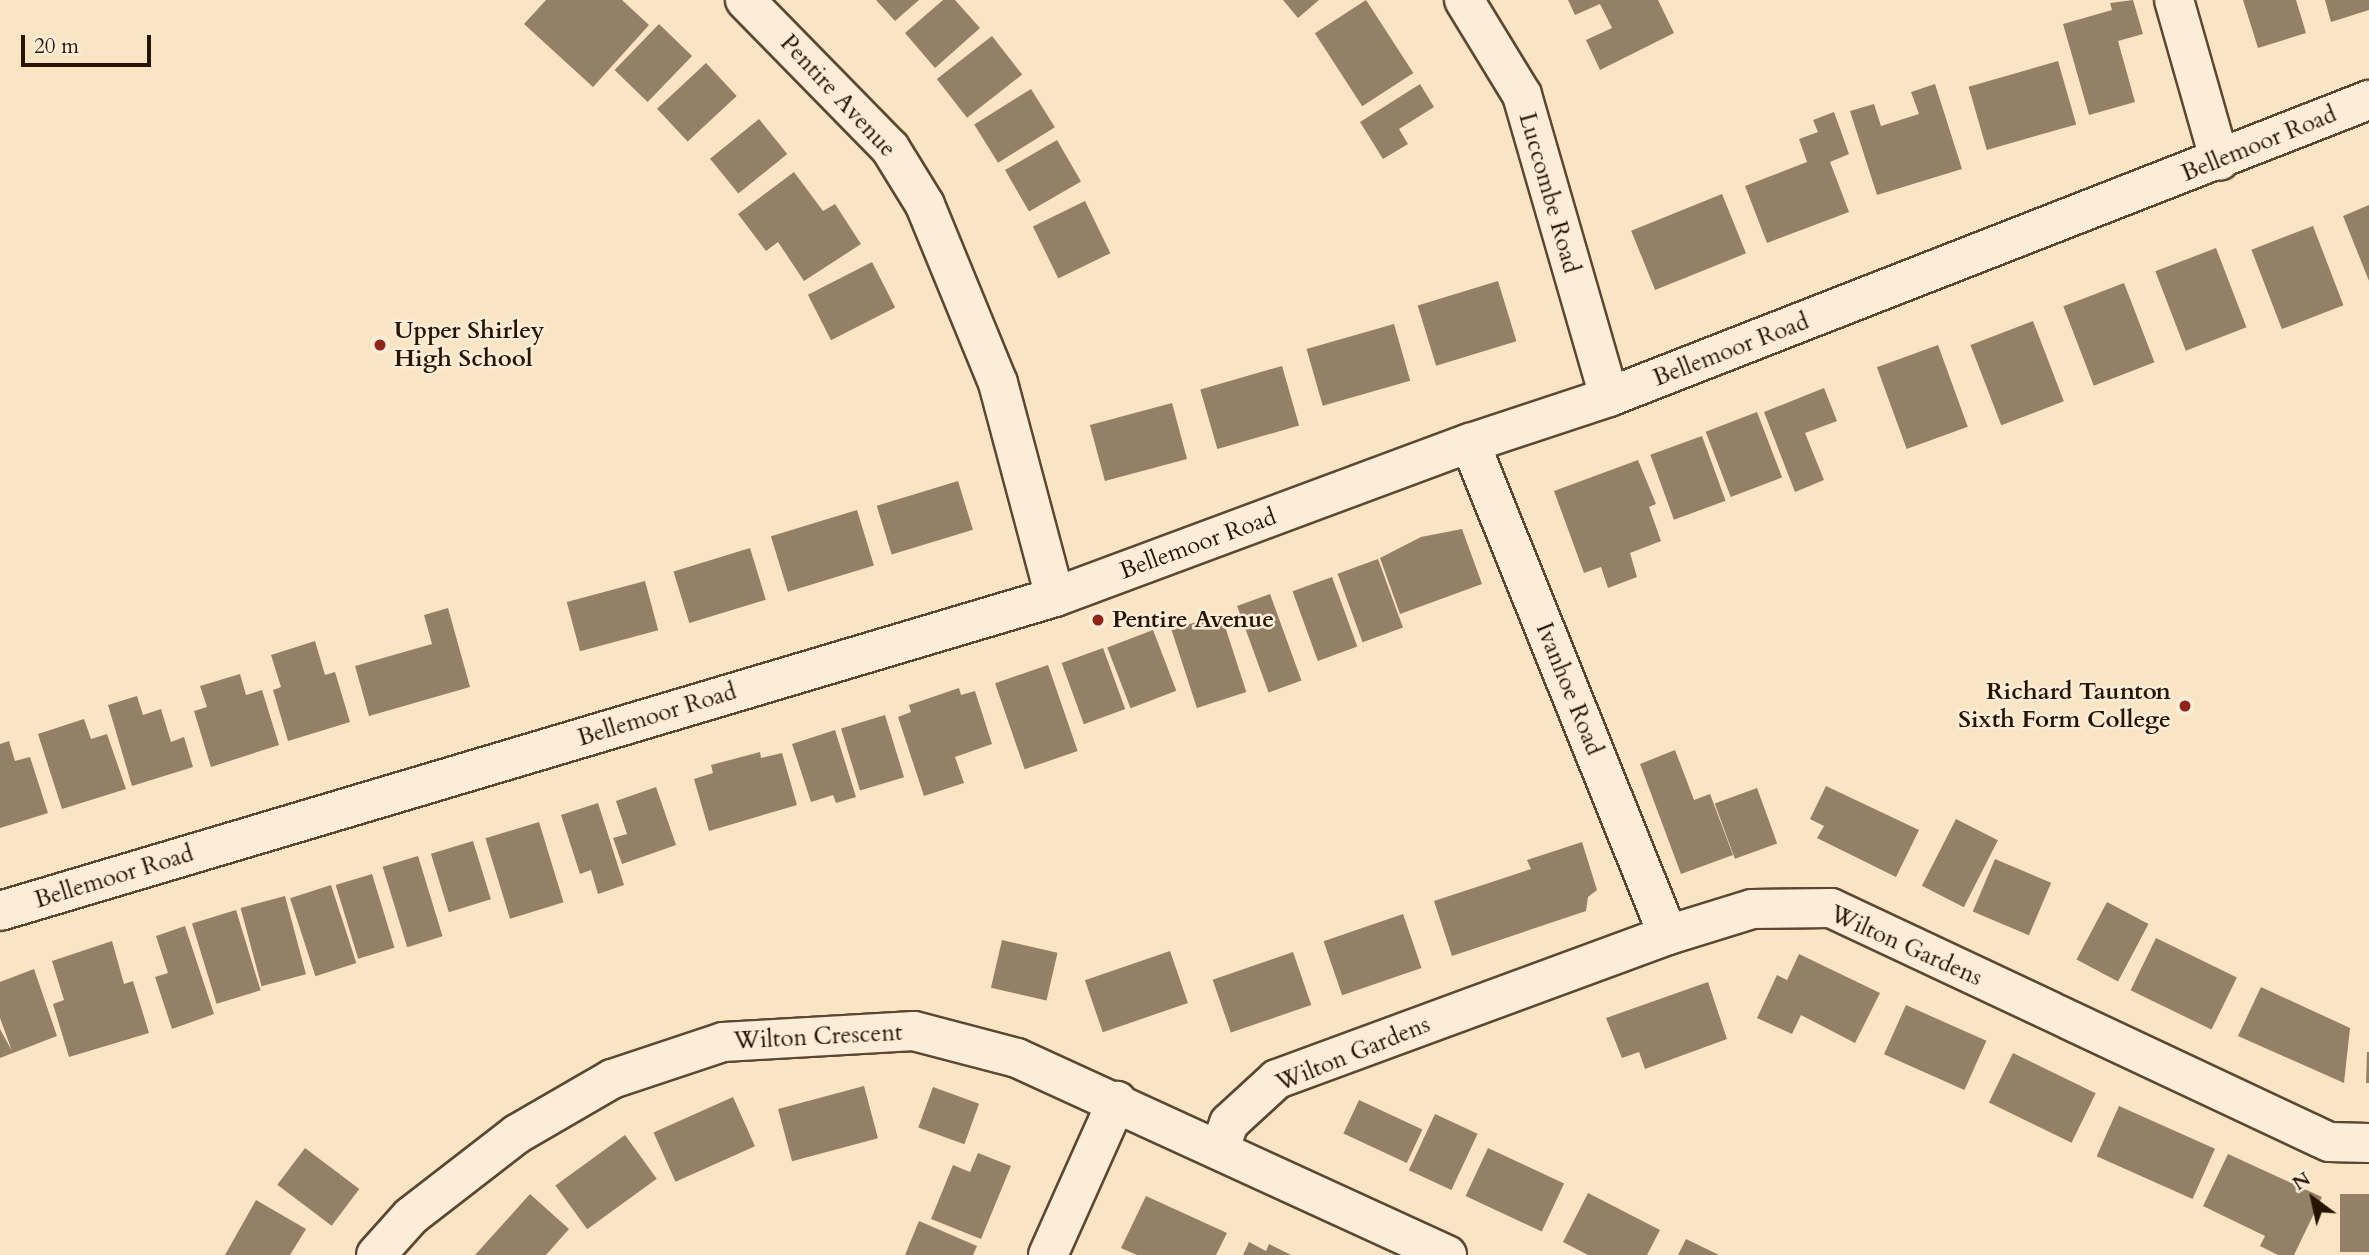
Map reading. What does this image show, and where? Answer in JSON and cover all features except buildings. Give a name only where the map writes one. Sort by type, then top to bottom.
[{"type":"street","name":"Pentire Avenue","points":[[745,0],[890,148],[925,205],[998,383],[1055,597]]},
{"type":"street","name":"Luccombe Road","points":[[1464,0],[1522,95],[1609,397]]},
{"type":"street","points":[[2174,0],[2220,161]]},
{"type":"street","name":"Bellemoor Road","points":[[0,911],[1055,597],[1470,443],[1609,397],[2220,161],[2369,100]]},
{"type":"street","name":"Ivanhoe Road","points":[[1470,443],[1668,935]]},
{"type":"street","name":"Wilton Gardens","points":[[1220,1147],[1229,1122],[1277,1079],[1668,935],[1752,909],[1831,908],[2329,1142],[2369,1143]]},
{"type":"street","name":"Wilton Crescent","points":[[376,1255],[411,1216],[517,1134],[612,1079],[723,1042],[914,1031],[1017,1058],[1220,1147],[1447,1255]]},
{"type":"street","points":[[1048,1255],[1117,1101]]},
{"type":"place","name":"Upper Shirley High School","points":[[380,345]]},
{"type":"place","name":"Pentire Avenue","points":[[1098,620]]},
{"type":"place","name":"Richard Taunton Sixth Form College","points":[[2185,706]]}]
